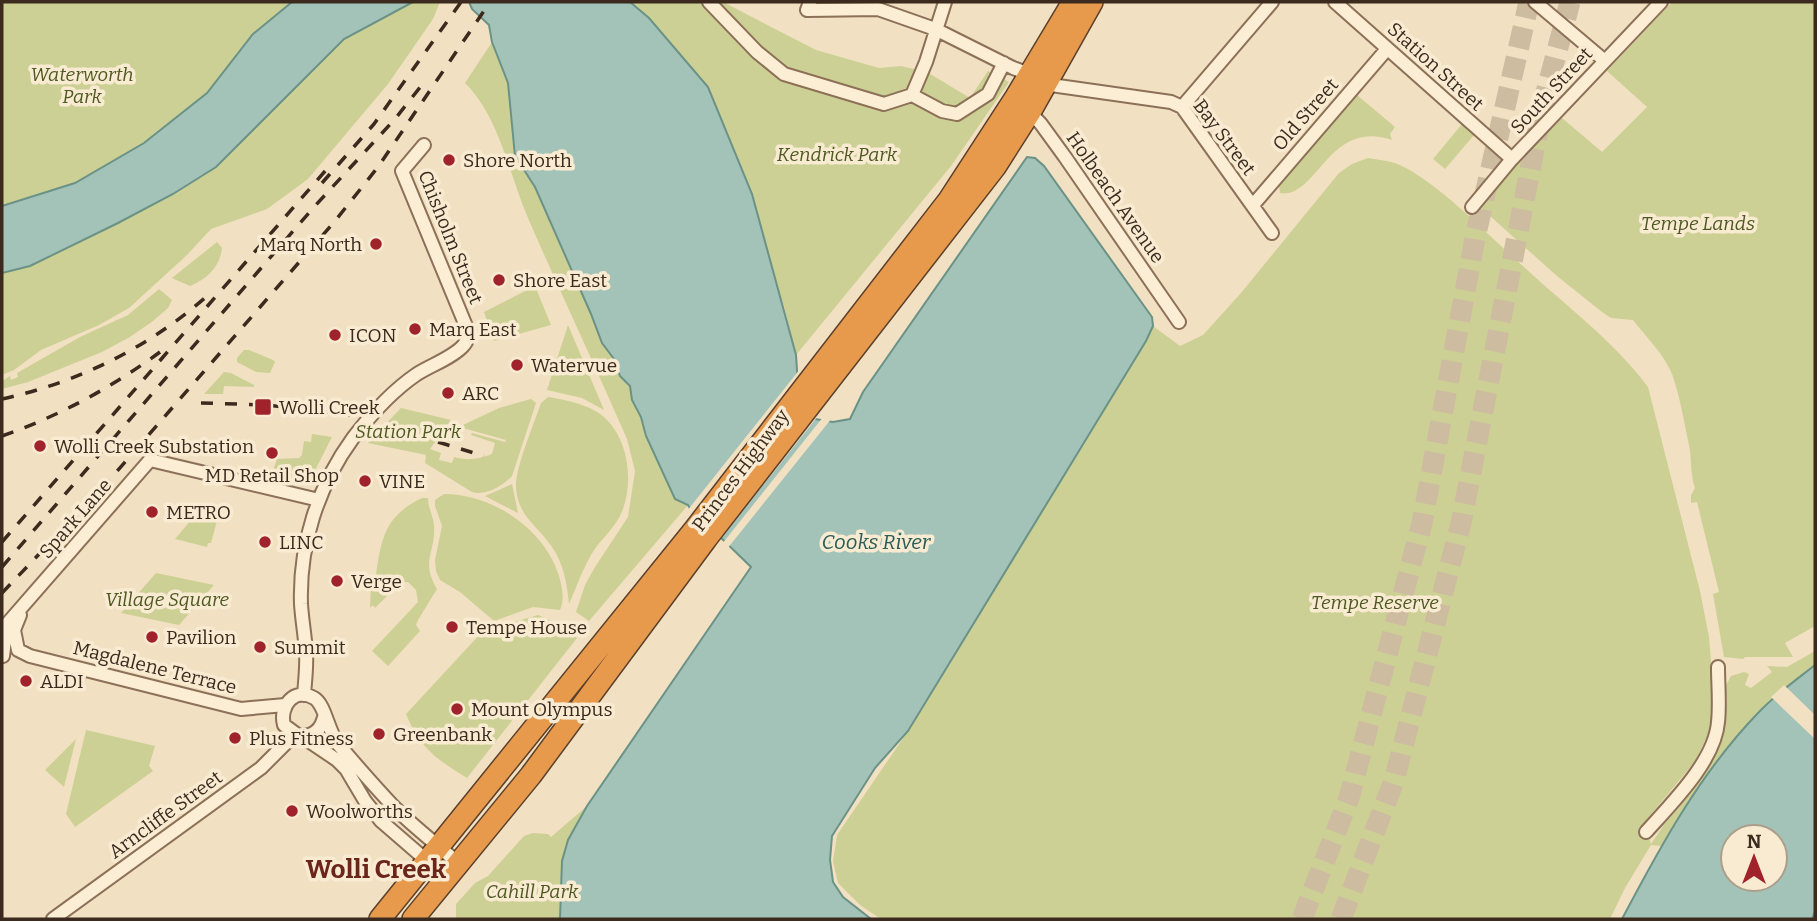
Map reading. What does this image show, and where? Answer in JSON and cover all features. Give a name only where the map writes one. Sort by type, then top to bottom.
[{"type":"highway","name":"Princes Highway","points":[[413,919],[531,775],[701,534],[818,381],[949,200],[1023,105],[1073,2]]},
{"type":"highway","name":"Princes Highway","points":[[1037,79],[1092,2]]},
{"type":"highway","name":"Princes Highway","points":[[380,919],[701,534]]},
{"type":"street","points":[[709,2],[757,52],[784,74],[884,104],[912,95],[942,111],[957,114],[988,94],[1004,63]]},
{"type":"street","points":[[912,95],[926,62],[945,2]]},
{"type":"street","points":[[1182,107],[1272,2]]},
{"type":"street","name":"Station Street","points":[[1335,2],[1512,159]]},
{"type":"street","points":[[1535,2],[1605,61]]},
{"type":"street","name":"South Street","points":[[1472,207],[1512,159],[1661,2]]},
{"type":"street","name":"Bay Street","points":[[815,5],[878,9],[935,29],[1037,79],[1171,102],[1182,107],[1272,233]]},
{"type":"street","name":"Old Street","points":[[1252,205],[1388,49]]},
{"type":"street","name":"Holbeach Avenue","points":[[1023,105],[1065,157],[1179,322]]},
{"type":"street","name":"Chisholm Street","points":[[319,500],[346,449],[379,407],[416,375],[462,348],[468,339],[468,330],[402,171],[424,145]]},
{"type":"street","name":"Spark Lane","points":[[18,650],[14,639],[14,625],[28,600],[150,460],[319,500]]},
{"type":"street","points":[[304,695],[307,662],[301,586],[307,541],[319,500]]},
{"type":"street","name":"Spark Lane","points":[[2,656],[6,624],[28,600]]},
{"type":"street","points":[[2,656],[18,650]]},
{"type":"street","name":"Magdalene Terrace","points":[[18,650],[30,656],[242,709],[285,705]]},
{"type":"street","points":[[1646,832],[1699,768],[1712,742],[1718,725],[1718,667]]},
{"type":"street","points":[[433,853],[381,821],[337,760],[284,725],[285,705],[293,697],[304,695],[319,702],[329,731],[340,746],[433,853],[454,872]]},
{"type":"street","points":[[299,736],[309,736],[320,729],[324,717]]},
{"type":"street","name":"Arncliffe Street","points":[[52,919],[261,768],[299,736]]},
{"type":"green space","name":"Waterworth Park","points":[[2,2],[292,2],[253,34],[207,93],[144,143],[75,183],[2,206]]},
{"type":"green space","points":[[413,2],[440,2],[433,19],[388,84],[308,179],[267,209],[211,229],[129,308],[99,325],[41,350],[14,370],[2,375],[2,273],[30,266],[118,223],[173,194],[216,167],[344,39]]},
{"type":"green space","name":"Kendrick Park","points":[[630,2],[723,2],[816,50],[879,68],[901,66],[927,72],[970,98],[988,71],[1009,82],[951,166],[796,355],[784,306],[708,87],[649,18]]},
{"type":"green space","name":"Tempe Lands","points":[[1672,2],[1815,2],[1815,626],[1785,643],[1793,657],[1724,657],[1713,594],[1719,592],[1697,502],[1691,503],[1695,488],[1682,409],[1672,374],[1660,353],[1633,320],[1611,318],[1602,312],[1480,207],[1480,202],[1562,118],[1602,152],[1647,107],[1607,71]]},
{"type":"green space","points":[[492,42],[508,83],[515,156],[535,187],[602,343],[614,359],[620,376],[630,386],[632,400],[641,417],[652,451],[681,503],[688,505],[589,621],[576,612],[585,585],[628,517],[635,471],[627,439],[528,218],[495,129],[477,97],[465,83]]},
{"type":"green space","points":[[1357,95],[1395,127],[1390,134],[1392,140],[1370,136],[1353,140],[1326,160],[1305,184],[1293,192],[1280,193],[1279,185]]},
{"type":"green space","points":[[1467,118],[1480,128],[1445,169],[1433,159]]},
{"type":"green space","name":"Tempe Reserve","points":[[1368,158],[1404,167],[1450,200],[1605,339],[1648,387],[1700,591],[1709,637],[1713,686],[1713,723],[1696,760],[1644,823],[1651,844],[1723,738],[1727,700],[1725,687],[1731,676],[1744,672],[1749,674],[1745,685],[1751,688],[1772,672],[1767,666],[1787,667],[1815,651],[1815,665],[1758,713],[1698,788],[1661,846],[1651,845],[1610,919],[881,919],[860,905],[838,883],[833,861],[837,835],[908,731],[1153,326],[1180,346],[1203,335],[1339,173]]},
{"type":"green space","points":[[217,242],[222,248],[221,255],[215,267],[202,280],[190,286],[172,278]]},
{"type":"green space","points":[[535,286],[551,325],[494,341],[484,312]]},
{"type":"green space","points":[[159,289],[172,300],[168,308],[130,337],[102,352],[28,382],[2,389],[2,381],[10,376],[11,380],[18,377],[17,373],[80,337],[128,315]]},
{"type":"green space","points":[[568,325],[604,410],[582,398],[547,390]]},
{"type":"green space","points":[[244,350],[273,360],[275,362],[270,373],[256,372],[237,362]]},
{"type":"green space","points":[[224,372],[231,373],[254,387],[224,386],[223,394],[204,394]]},
{"type":"green space","points":[[548,397],[595,410],[607,420],[621,441],[627,466],[627,492],[620,516],[591,555],[569,604],[559,560],[552,547],[524,513],[516,487],[518,469],[541,403]]},
{"type":"green space","name":"Station Park","points":[[531,399],[536,403],[512,476],[499,487],[488,491],[472,492],[425,463],[426,455],[368,443],[401,408],[451,420],[430,449],[441,453],[439,460],[452,463],[454,457],[482,457],[492,454],[495,443],[471,435],[472,433],[505,442],[506,440],[463,428],[463,425],[499,408]]},
{"type":"green space","points":[[312,434],[332,437],[308,484],[271,476],[277,459],[299,458],[304,441],[311,442]]},
{"type":"green space","points":[[512,484],[518,513],[485,496]]},
{"type":"green space","points":[[444,494],[480,500],[497,507],[528,528],[551,557],[558,573],[562,592],[560,610],[533,607],[494,621],[460,592],[440,580],[435,560],[442,526],[435,500]]},
{"type":"green space","points":[[428,498],[433,521],[434,535],[429,563],[437,589],[418,620],[416,625],[420,631],[388,666],[372,651],[418,602],[416,590],[408,582],[393,583],[386,591],[389,594],[375,608],[373,605],[370,608],[371,582],[375,582],[382,543],[391,522],[409,505]]},
{"type":"green space","points":[[197,513],[218,517],[211,543],[208,543],[207,547],[175,539]]},
{"type":"green space","name":"Village Square","points":[[156,573],[214,585],[179,625],[121,613]]},
{"type":"green space","points":[[538,615],[557,623],[577,638],[467,778],[430,752],[417,736],[406,714],[482,632]]},
{"type":"green space","points":[[86,730],[155,746],[149,766],[153,771],[75,827],[66,814]]},
{"type":"green space","points":[[76,739],[64,787],[45,770]]},
{"type":"green space","name":"Cahill Park","points":[[587,806],[568,841],[561,880],[560,919],[456,919],[456,904],[475,883],[488,876],[524,836],[533,833],[548,834],[551,837]]},
{"type":"water","points":[[292,2],[413,2],[344,39],[216,167],[173,194],[118,223],[30,266],[2,273],[2,206],[75,183],[144,143],[207,93],[253,34]]},
{"type":"water","name":"Cooks River","points":[[469,2],[630,2],[649,18],[708,87],[752,194],[796,355],[799,401],[815,419],[833,422],[850,419],[863,392],[1027,157],[1035,158],[1044,166],[1152,317],[1153,326],[1146,341],[908,731],[875,768],[832,836],[830,860],[833,882],[843,897],[871,919],[560,919],[562,861],[568,840],[587,806],[751,567],[715,532],[696,519],[688,505],[675,499],[646,436],[641,417],[632,400],[630,386],[620,376],[614,359],[602,343],[535,187],[515,156],[508,83],[492,42],[489,25],[472,9]]},
{"type":"water","points":[[1815,665],[1815,912],[1812,919],[1622,919],[1666,838],[1718,760],[1778,694]]},
{"type":"pier","points":[[800,369],[803,400],[818,416],[719,541],[693,522],[687,511]]},
{"type":"pier","points":[[823,417],[832,418],[727,549],[722,544]]},
{"type":"pier","points":[[1784,685],[1815,715],[1815,739],[1771,697]]},
{"type":"tunnel","points":[[1302,919],[1349,798],[1422,523],[1475,238],[1529,2]]},
{"type":"tunnel","points":[[1341,919],[1394,781],[1461,523],[1543,104],[1570,2]]},
{"type":"railway","points":[[322,183],[374,124],[461,2]]},
{"type":"railway","points":[[2,593],[105,485],[335,221],[378,167],[490,2]]},
{"type":"railway","points":[[2,567],[314,207],[395,119],[425,81]]},
{"type":"railway","points":[[2,542],[326,170]]},
{"type":"railway","points":[[2,399],[58,383],[111,361],[161,332],[207,296]]},
{"type":"railway","points":[[2,436],[44,420],[84,400],[123,378],[160,352]]},
{"type":"railway","points":[[201,403],[267,405],[351,415]]},
{"type":"railway","points":[[438,442],[484,456]]},
{"type":"place","name":"Shore North","points":[[449,160]]},
{"type":"place","name":"Marq North","points":[[376,244]]},
{"type":"place","name":"Shore East","points":[[499,280]]},
{"type":"place","name":"Marq East","points":[[415,329]]},
{"type":"place","name":"ICON","points":[[335,335]]},
{"type":"place","name":"Watervue","points":[[517,365]]},
{"type":"place","name":"ARC","points":[[448,393]]},
{"type":"place","name":"Wolli Creek","points":[[263,407]]},
{"type":"place","name":"Wolli Creek Substation","points":[[40,446]]},
{"type":"place","name":"MD Retail Shop","points":[[272,453]]},
{"type":"place","name":"VINE","points":[[365,481]]},
{"type":"place","name":"METRO","points":[[152,512]]},
{"type":"place","name":"LINC","points":[[265,542]]},
{"type":"place","name":"Verge","points":[[337,581]]},
{"type":"place","name":"Tempe House","points":[[452,627]]},
{"type":"place","name":"Pavilion","points":[[152,637]]},
{"type":"place","name":"Summit","points":[[260,647]]},
{"type":"place","name":"ALDI","points":[[26,681]]},
{"type":"place","name":"Mount Olympus","points":[[457,709]]},
{"type":"place","name":"Greenbank","points":[[379,734]]},
{"type":"place","name":"Plus Fitness","points":[[235,738]]},
{"type":"place","name":"Woolworths","points":[[292,811]]},
{"type":"district","name":"Wolli Creek","points":[[376,869]]}]
